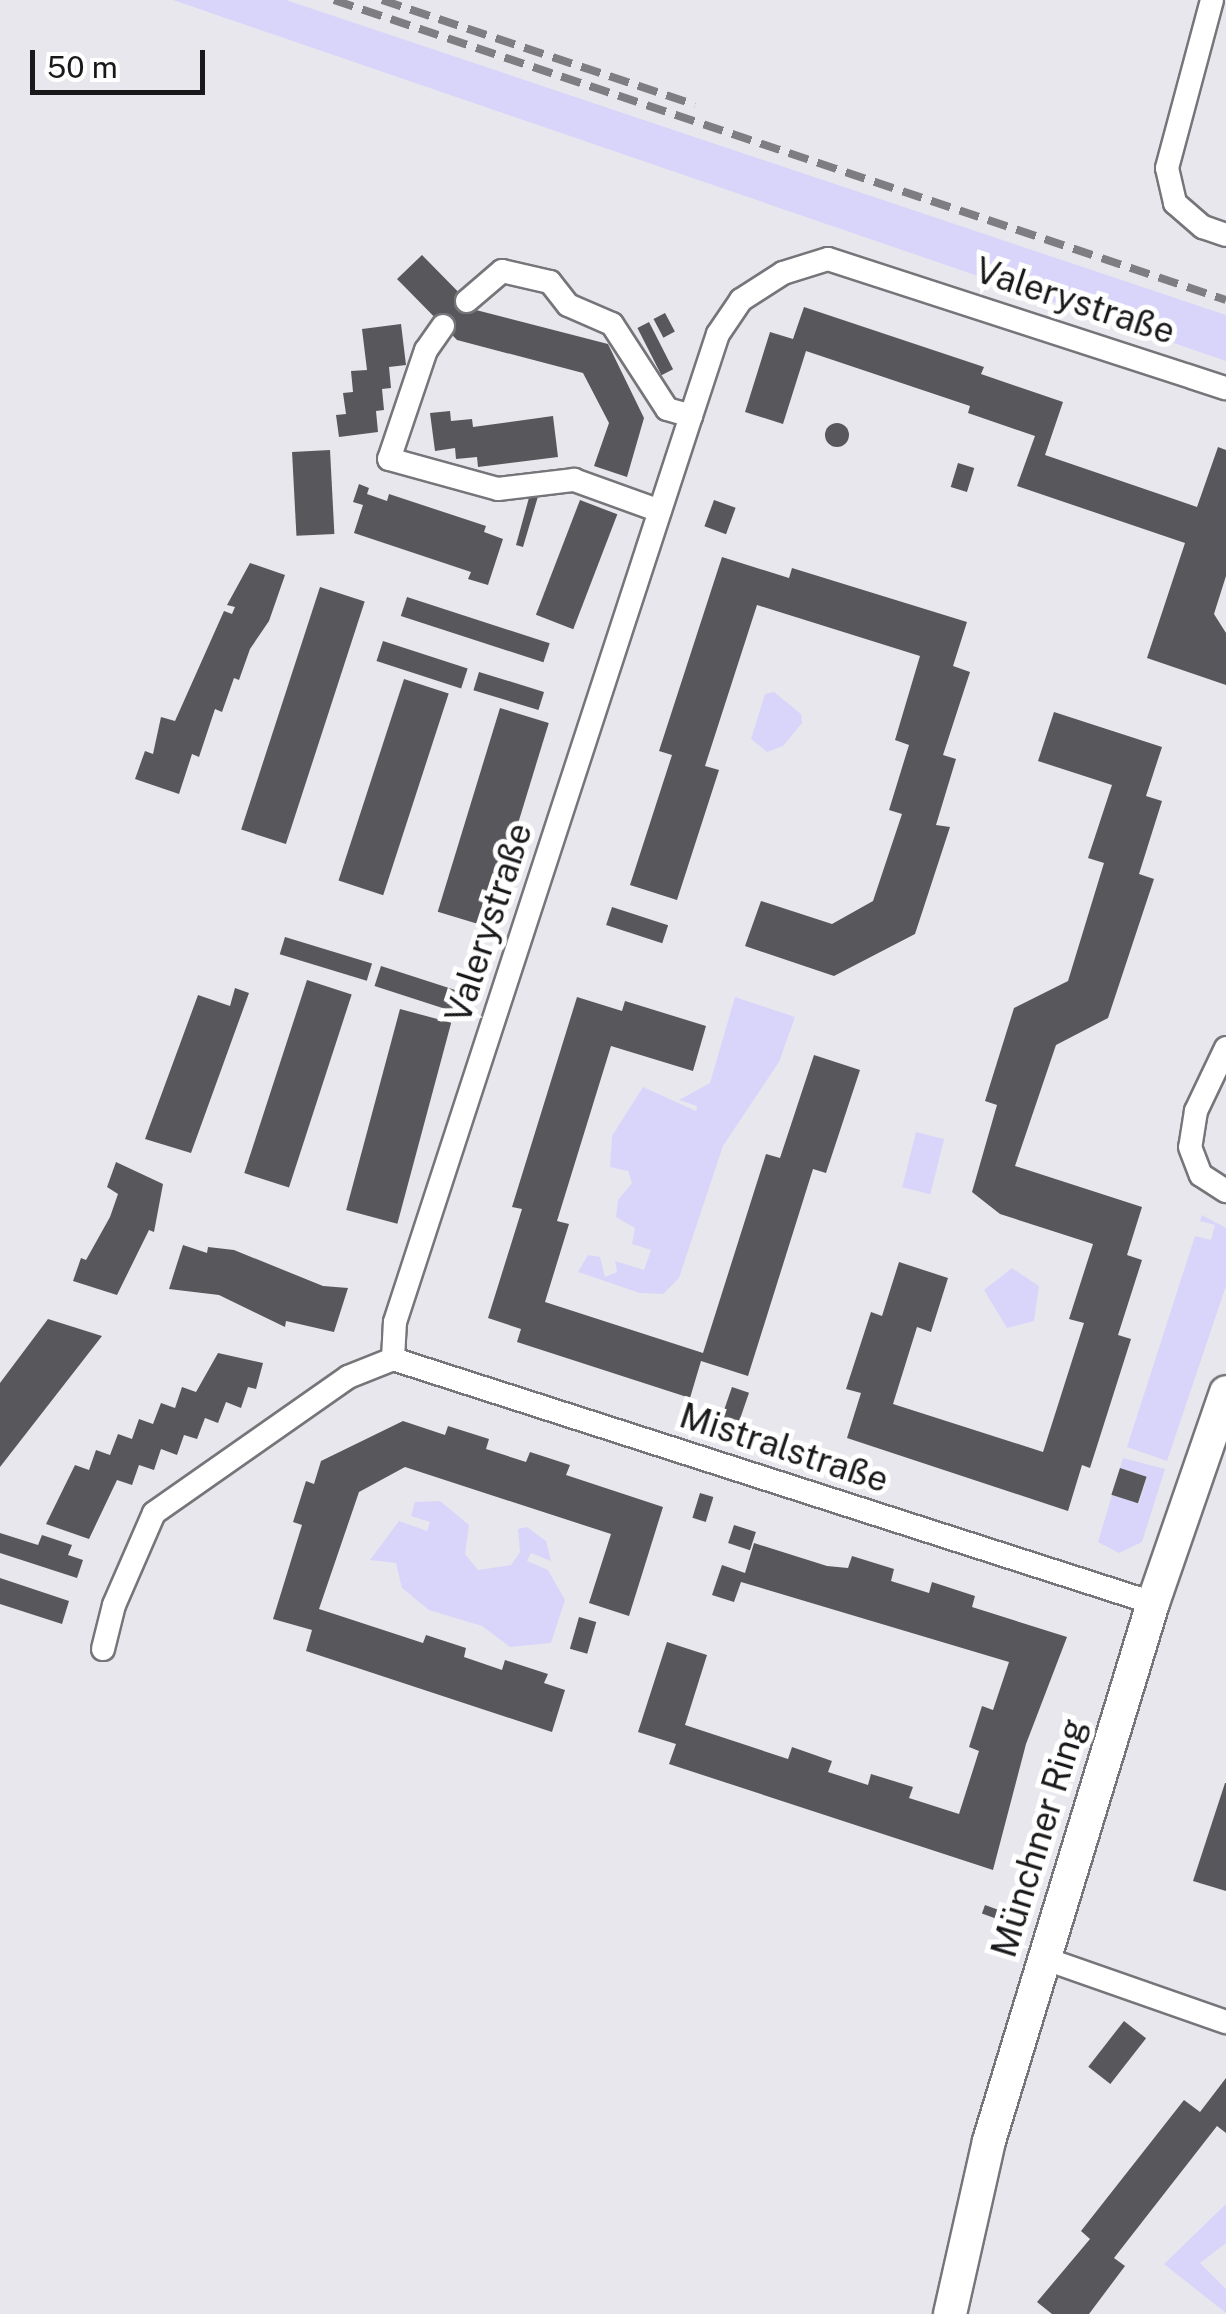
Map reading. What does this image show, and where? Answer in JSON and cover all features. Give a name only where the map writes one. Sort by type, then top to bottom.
[{"type":"main road","name":"Münchner Ring","points":[[950,2314],[988,2140],[1153,1604],[1226,1392]]},
{"type":"street","points":[[1212,0],[1167,168],[1175,203],[1203,227],[1226,235]]},
{"type":"street","name":"Valerystraße","points":[[394,1359],[395,1322],[691,416],[718,334],[741,300],[782,273],[828,260],[1226,388]]},
{"type":"street","points":[[467,301],[502,271],[550,282],[568,305],[612,324],[667,408],[691,416]]},
{"type":"street","points":[[443,326],[426,350],[389,459],[498,489],[574,480],[660,511]]},
{"type":"street","points":[[1226,1048],[1196,1111],[1190,1147],[1201,1175],[1226,1190]]},
{"type":"street","points":[[104,1648],[114,1605],[154,1514],[348,1377],[394,1359]]},
{"type":"street","name":"Mistralstraße","points":[[394,1359],[1153,1604]]},
{"type":"street","points":[[1043,1958],[1226,2022]]},
{"type":"shaded area","points":[[173,0],[286,0],[1226,315],[1226,361]]},
{"type":"shaded area","points":[[774,692],[801,714],[802,723],[783,746],[767,752],[751,739],[765,694]]},
{"type":"shaded area","points":[[735,997],[795,1017],[779,1062],[723,1146],[679,1278],[663,1294],[640,1293],[578,1272],[588,1255],[600,1257],[605,1277],[617,1272],[615,1261],[644,1270],[651,1250],[632,1244],[635,1228],[616,1217],[618,1200],[632,1183],[628,1171],[610,1167],[612,1136],[643,1087],[696,1111],[697,1106],[679,1100],[710,1083]]},
{"type":"shaded area","points":[[916,1132],[944,1139],[930,1194],[902,1187]]},
{"type":"shaded area","points":[[1202,1215],[1226,1228],[1226,1286],[1167,1461],[1127,1447],[1195,1236],[1211,1240],[1215,1225],[1200,1221]]},
{"type":"shaded area","points":[[1012,1268],[1039,1286],[1034,1321],[1007,1328],[984,1290]]},
{"type":"shaded area","points":[[1123,1458],[1165,1469],[1142,1542],[1119,1553],[1098,1542],[1112,1495],[1139,1503],[1147,1477],[1120,1468]]},
{"type":"shaded area","points":[[440,1501],[469,1525],[465,1554],[478,1570],[511,1565],[520,1552],[518,1529],[527,1527],[546,1541],[551,1561],[531,1553],[527,1561],[548,1570],[565,1600],[551,1643],[510,1647],[482,1626],[429,1610],[402,1588],[396,1563],[370,1560],[399,1521],[427,1531],[430,1522],[411,1516],[415,1502]]},
{"type":"shaded area","points":[[1226,2204],[1226,2243],[1200,2263],[1226,2289],[1226,2313],[1164,2264]]},
{"type":"building","points":[[422,255],[476,310],[608,344],[644,418],[627,477],[594,466],[609,423],[583,373],[457,340],[397,279]]},
{"type":"building","points":[[804,307],[984,367],[981,374],[1063,402],[1045,455],[1197,507],[1218,447],[1226,450],[1226,576],[1214,614],[1226,633],[1226,685],[1147,658],[1185,543],[1017,486],[1035,436],[968,413],[970,406],[806,351],[783,424],[745,412],[770,332],[793,339]]},
{"type":"building","points":[[665,313],[675,332],[663,338],[654,319]]},
{"type":"building","points":[[649,322],[673,369],[661,375],[637,328]]},
{"type":"building","points":[[401,324],[406,365],[389,367],[391,388],[382,389],[384,410],[376,411],[378,432],[339,437],[336,415],[346,414],[343,393],[353,392],[351,371],[367,370],[362,329]]},
{"type":"building","points":[[450,411],[451,421],[472,419],[473,427],[553,416],[558,457],[478,467],[477,457],[456,459],[455,448],[435,451],[430,413]]},
{"type":"building","points":[[837,423],[846,426],[846,444],[837,447],[828,444],[825,435],[828,426]]},
{"type":"building","points":[[330,450],[334,534],[296,536],[292,452]]},
{"type":"building","points":[[958,463],[974,468],[967,492],[951,487]]},
{"type":"building","points":[[359,484],[369,488],[367,494],[387,501],[389,494],[486,526],[484,532],[503,539],[488,585],[468,579],[471,572],[354,533],[363,505],[353,502]]},
{"type":"building","points":[[539,493],[523,547],[516,545],[530,494]]},
{"type":"building","points":[[580,500],[617,514],[573,629],[536,615]]},
{"type":"building","points":[[714,500],[736,508],[726,534],[704,526]]},
{"type":"building","points":[[722,557],[789,578],[792,568],[967,622],[953,666],[970,672],[943,755],[956,759],[936,825],[950,827],[915,934],[834,976],[745,946],[761,901],[832,924],[873,901],[902,814],[889,810],[909,745],[895,740],[920,656],[757,605],[705,766],[719,770],[677,900],[630,885],[672,755],[659,751]]},
{"type":"building","points":[[250,563],[285,575],[269,621],[250,649],[239,680],[234,678],[222,712],[215,709],[199,757],[192,754],[179,794],[135,779],[145,751],[153,754],[161,717],[175,721],[224,611],[232,614],[235,607],[227,605]]},
{"type":"building","points":[[320,587],[365,602],[286,844],[241,830]]},
{"type":"building","points":[[407,597],[550,643],[543,662],[401,616]]},
{"type":"building","points":[[383,641],[468,669],[461,688],[377,661]]},
{"type":"building","points":[[479,672],[544,692],[538,710],[473,690]]},
{"type":"building","points":[[404,679],[449,694],[383,895],[338,881]]},
{"type":"building","points":[[500,708],[549,723],[486,927],[438,912]]},
{"type":"building","points":[[1054,712],[1162,747],[1146,796],[1162,801],[1139,874],[1154,879],[1108,1018],[1056,1045],[1015,1166],[1142,1207],[1127,1255],[1142,1260],[1118,1335],[1131,1339],[1090,1468],[1082,1465],[1068,1511],[847,1438],[861,1393],[846,1389],[871,1312],[882,1316],[899,1262],[948,1278],[931,1332],[917,1327],[893,1404],[1043,1452],[1084,1323],[1069,1319],[1093,1244],[1000,1214],[972,1192],[997,1105],[985,1101],[1014,1008],[1068,981],[1104,863],[1088,858],[1112,785],[1038,761]]},
{"type":"building","points":[[612,907],[668,925],[662,943],[606,925]]},
{"type":"building","points":[[285,937],[372,964],[367,981],[280,954]]},
{"type":"building","points":[[381,966],[459,991],[452,1011],[375,986]]},
{"type":"building","points":[[307,980],[352,995],[289,1188],[244,1173]]},
{"type":"building","points":[[235,988],[249,993],[191,1153],[145,1139],[198,995],[230,1006]]},
{"type":"building","points":[[577,997],[622,1011],[625,1001],[706,1026],[693,1071],[611,1046],[557,1221],[569,1224],[545,1302],[703,1353],[766,1154],[780,1158],[814,1055],[860,1070],[826,1173],[813,1169],[748,1376],[701,1361],[690,1398],[517,1342],[521,1329],[488,1318],[522,1209],[512,1207]]},
{"type":"building","points":[[400,1009],[451,1023],[397,1224],[346,1210]]},
{"type":"building","points":[[116,1162],[163,1184],[154,1232],[149,1230],[117,1295],[73,1281],[81,1258],[86,1260],[110,1217],[118,1194],[107,1187]]},
{"type":"building","points":[[183,1245],[207,1253],[208,1247],[234,1250],[323,1286],[348,1288],[334,1332],[286,1321],[285,1327],[219,1295],[169,1289]]},
{"type":"building","points":[[48,1319],[102,1336],[0,1467],[0,1383]]},
{"type":"building","points":[[218,1353],[263,1363],[256,1389],[248,1387],[241,1408],[226,1402],[218,1423],[205,1418],[197,1439],[184,1435],[177,1455],[161,1449],[154,1470],[139,1465],[132,1485],[117,1480],[89,1539],[46,1524],[75,1465],[89,1470],[96,1450],[110,1455],[118,1434],[132,1439],[139,1419],[153,1424],[161,1403],[175,1408],[182,1387],[196,1392]]},
{"type":"building","points":[[732,1387],[749,1393],[739,1423],[722,1417]]},
{"type":"building","points":[[403,1421],[445,1435],[448,1426],[489,1439],[486,1449],[526,1462],[530,1452],[570,1465],[566,1475],[663,1507],[629,1616],[589,1603],[611,1534],[405,1467],[359,1492],[319,1609],[423,1643],[426,1635],[466,1648],[464,1657],[502,1670],[505,1660],[548,1674],[544,1683],[565,1690],[552,1732],[306,1651],[312,1630],[273,1619],[302,1525],[293,1522],[306,1481],[314,1484],[321,1461]]},
{"type":"building","points":[[1120,1468],[1147,1477],[1138,1503],[1111,1495]]},
{"type":"building","points":[[700,1493],[713,1497],[706,1522],[692,1518]]},
{"type":"building","points":[[734,1525],[756,1532],[750,1550],[728,1543]]},
{"type":"building","points":[[0,1533],[38,1545],[42,1535],[72,1545],[68,1555],[83,1560],[77,1578],[0,1553]]},
{"type":"building","points":[[754,1543],[827,1566],[848,1568],[852,1556],[894,1569],[891,1581],[929,1593],[932,1582],[975,1596],[972,1607],[1067,1637],[1026,1744],[993,1870],[669,1764],[676,1744],[638,1732],[667,1642],[707,1655],[685,1725],[788,1759],[792,1747],[832,1761],[828,1772],[868,1785],[871,1774],[913,1787],[909,1798],[959,1814],[979,1751],[969,1747],[982,1706],[993,1710],[1009,1662],[741,1582],[734,1602],[712,1595],[722,1565],[745,1573]]},
{"type":"building","points":[[0,1578],[69,1601],[62,1624],[0,1604]]},
{"type":"building","points":[[579,1617],[596,1622],[587,1654],[570,1649]]},
{"type":"building","points":[[1226,1783],[1226,1891],[1193,1881]]},
{"type":"building","points":[[985,1905],[1013,1915],[1010,1924],[982,1913]]},
{"type":"building","points":[[1124,2021],[1146,2038],[1110,2084],[1088,2067]]},
{"type":"building","points":[[1226,2078],[1226,2133],[1217,2126],[1114,2258],[1125,2266],[1089,2314],[1052,2314],[1037,2302],[1090,2239],[1081,2231],[1184,2100],[1200,2112]]},
{"type":"railway","points":[[334,0],[1226,300]]},
{"type":"railway","points":[[382,0],[695,105]]}]
